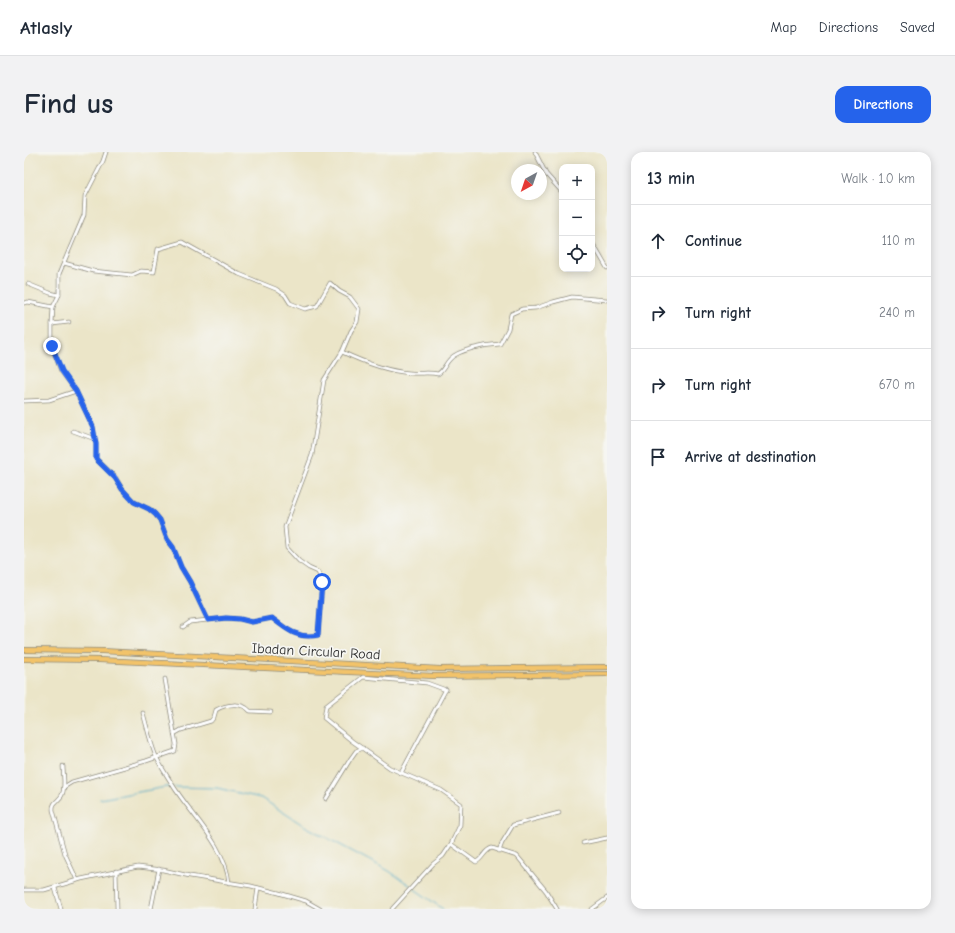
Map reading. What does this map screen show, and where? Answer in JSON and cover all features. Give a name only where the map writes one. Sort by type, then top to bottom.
[{"type":"highway","name":"Ibadan Circular Road","points":[[24,650],[102,651],[440,669],[607,667]]},
{"type":"highway","name":"Ibadan Circular Road","points":[[24,659],[99,660],[434,676],[607,674]]},
{"type":"street","points":[[106,152],[86,196],[84,215],[59,274],[59,295],[53,307],[52,346],[62,371],[76,391],[93,427],[96,459],[115,478],[122,489],[134,502],[152,512],[160,520],[167,539],[173,547],[181,567],[190,582],[208,620]]},
{"type":"street","points":[[534,152],[546,174],[559,189]]},
{"type":"street","points":[[64,263],[93,271],[132,275],[141,271],[154,272],[158,248],[182,242],[239,274],[276,290],[285,295],[290,303],[305,309],[317,306],[330,283],[338,291],[350,297],[359,309],[357,322],[351,331],[342,352],[324,380],[312,455],[285,527],[287,548],[299,561],[318,572],[322,582],[318,635],[308,637],[299,635],[288,630],[272,618],[252,622],[226,618],[190,622],[183,627]]},
{"type":"street","points":[[595,247],[607,268]]},
{"type":"street","points":[[28,284],[59,295]]},
{"type":"street","points":[[342,352],[385,369],[411,374],[429,372],[438,374],[443,370],[451,358],[469,350],[500,344],[508,329],[512,314],[522,309],[536,308],[553,302],[572,298],[607,300]]},
{"type":"street","points":[[24,303],[28,302],[53,307]]},
{"type":"street","points":[[52,324],[69,322]]},
{"type":"street","points":[[24,401],[49,400],[76,391]]},
{"type":"street","points":[[73,431],[95,439]]},
{"type":"street","points":[[392,909],[433,864],[443,856],[451,844],[460,824],[461,804],[441,790],[401,773],[390,768],[324,718],[326,706],[363,677],[427,683],[446,690],[401,773]]},
{"type":"street","points":[[64,787],[72,782],[175,751],[176,744],[165,679]]},
{"type":"street","points":[[174,734],[181,730],[211,721],[216,710],[221,707],[240,705],[245,706],[250,711],[254,712],[271,712]]},
{"type":"street","points":[[143,713],[157,757],[177,792],[223,858],[228,872],[229,883]]},
{"type":"street","points":[[326,799],[356,751],[363,748]]},
{"type":"street","points":[[63,766],[64,787],[62,794],[53,806],[53,810],[65,854],[77,880]]},
{"type":"street","points":[[499,851],[513,825],[559,813]]},
{"type":"street","points":[[583,843],[607,838]]},
{"type":"street","points":[[451,844],[476,862],[479,861],[489,849],[492,848],[517,856],[546,891],[557,909]]},
{"type":"street","points":[[24,890],[55,888],[77,880],[138,867],[159,869],[258,888],[306,901],[320,909]]},
{"type":"street","points":[[151,909],[159,869]]},
{"type":"street","points":[[116,871],[118,895],[117,909]]},
{"type":"street","points":[[55,888],[61,909]]},
{"type":"street","points":[[254,909],[258,888]]},
{"type":"street","points":[[592,909],[607,898]]},
{"type":"waterway","points":[[100,799],[172,787]]},
{"type":"waterway","points":[[175,787],[217,788],[261,798],[303,825],[389,871],[411,886]]},
{"type":"waterway","points":[[413,888],[443,909]]},
{"type":"route","points":[[52,346],[62,371],[76,391],[93,427],[96,444],[96,459],[115,478],[122,489],[134,502],[149,509],[160,520],[167,539],[173,547],[181,567],[190,582],[208,620],[226,618],[252,622],[272,618],[288,630],[299,635],[308,637],[318,635],[322,582]]}]
